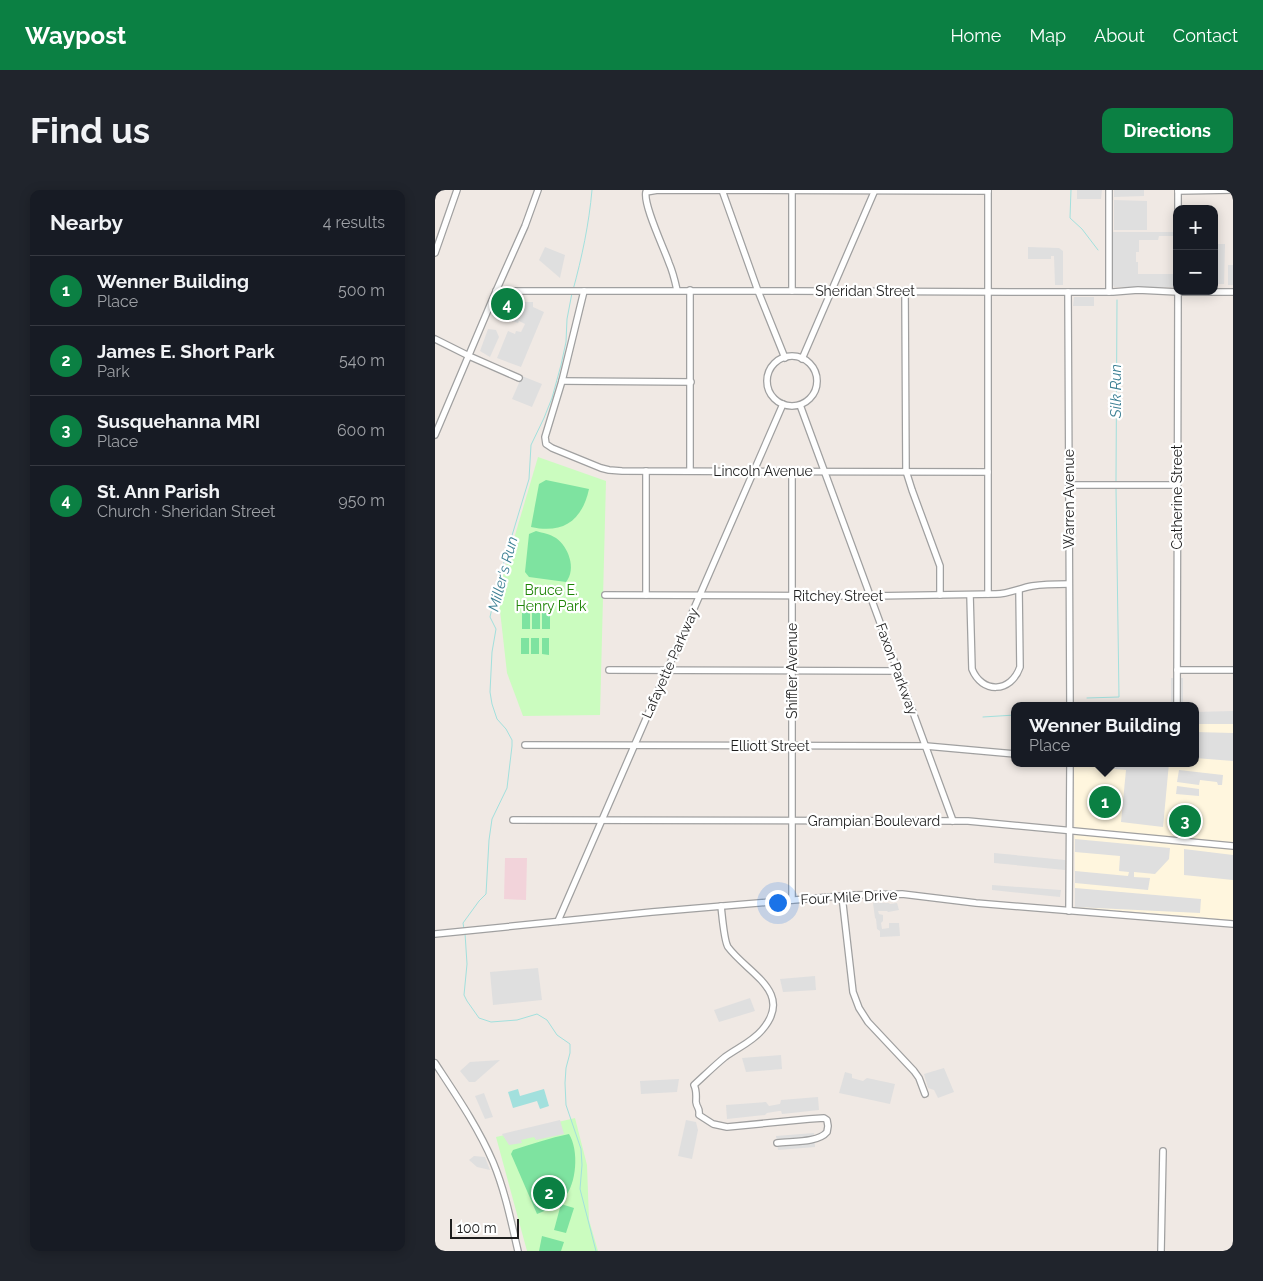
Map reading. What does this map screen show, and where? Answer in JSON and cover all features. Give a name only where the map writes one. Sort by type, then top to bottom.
[{"type":"street","points":[[435,253],[457,190]]},
{"type":"street","points":[[435,435],[525,226],[538,190]]},
{"type":"street","points":[[677,290],[648,209],[645,198],[646,192],[658,190],[988,190],[988,594]]},
{"type":"street","points":[[802,359],[875,190]]},
{"type":"street","points":[[1109,190],[1109,292]]},
{"type":"street","points":[[1177,205],[1177,190],[1233,190]]},
{"type":"street","points":[[722,191],[758,291],[785,358]]},
{"type":"street","points":[[792,191],[792,291]]},
{"type":"street","points":[[690,290],[691,471]]},
{"type":"street","name":"Sheridan Street","points":[[496,291],[1109,292],[1138,290],[1173,292]]},
{"type":"street","points":[[581,291],[562,381],[691,382]]},
{"type":"street","points":[[905,292],[906,471],[911,490],[939,566],[940,595]]},
{"type":"street","name":"Warren Avenue","points":[[1068,292],[1070,702]]},
{"type":"street","name":"Sheridan Street","points":[[1218,292],[1233,292]]},
{"type":"street","name":"Catherine Street","points":[[1177,295],[1177,702]]},
{"type":"street","points":[[435,339],[519,378]]},
{"type":"street","points":[[785,358],[802,359],[814,369],[817,378],[813,396],[801,405],[783,404],[772,396],[769,390],[768,380],[772,367],[785,358]]},
{"type":"street","name":"Lincoln Avenue","points":[[562,381],[546,432],[545,440],[548,446],[609,470],[988,472]]},
{"type":"street","name":"Lafayette Parkway","points":[[558,921],[783,404]]},
{"type":"street","name":"Faxon Parkway","points":[[801,405],[953,821]]},
{"type":"street","points":[[646,471],[646,595]]},
{"type":"street","name":"Shiffler Avenue","points":[[792,471],[792,900]]},
{"type":"street","points":[[1069,485],[1177,485]]},
{"type":"street","name":"Ritchey Street","points":[[605,595],[871,596],[1001,594],[1039,585],[1069,584]]},
{"type":"street","points":[[970,594],[972,669],[978,680],[990,686],[998,687],[1012,681],[1020,667],[1019,590]]},
{"type":"street","points":[[609,670],[898,671]]},
{"type":"street","points":[[1177,670],[1233,670]]},
{"type":"street","name":"Elliott Street","points":[[525,745],[925,746],[1011,754]]},
{"type":"street","points":[[1069,911],[1070,767]]},
{"type":"street","name":"Grampian Boulevard","points":[[513,820],[979,821],[1233,846]]},
{"type":"street","name":"Four Mile Drive","points":[[435,934],[721,906],[885,893],[976,903],[1233,924]]},
{"type":"street","points":[[842,896],[851,982],[855,1000],[868,1022],[914,1071],[925,1094]]},
{"type":"street","points":[[721,906],[727,946],[768,988],[772,1001],[772,1011],[769,1022],[761,1032],[725,1057],[694,1085],[697,1091],[696,1101],[700,1110],[699,1114],[713,1124],[727,1126],[816,1118],[824,1118],[828,1122],[826,1134],[818,1139],[777,1143]]},
{"type":"street","points":[[435,1062],[477,1130],[493,1162],[505,1194],[519,1251]]},
{"type":"street","points":[[1161,1251],[1163,1151]]},
{"type":"shaded area","points":[[1077,190],[1102,190],[1101,199],[1077,199]]},
{"type":"shaded area","points":[[1114,190],[1144,190],[1144,196],[1114,197]]},
{"type":"shaded area","points":[[1114,200],[1147,201],[1147,230],[1114,230]]},
{"type":"shaded area","points":[[1113,232],[1173,232],[1173,236],[1159,236],[1158,240],[1139,240],[1139,252],[1136,252],[1136,262],[1138,262],[1138,274],[1173,274],[1173,287],[1114,287]]},
{"type":"shaded area","points":[[1218,244],[1225,244],[1224,284],[1218,284]]},
{"type":"shaded area","points":[[545,247],[565,255],[560,278],[539,260]]},
{"type":"shaded area","points":[[1028,247],[1059,248],[1063,251],[1063,285],[1055,285],[1054,256],[1051,256],[1051,259],[1028,259]]},
{"type":"shaded area","points":[[1228,265],[1233,265],[1233,285],[1228,285]]},
{"type":"shaded area","points":[[1074,297],[1094,297],[1094,306],[1073,306]]},
{"type":"shaded area","points":[[515,302],[533,302],[533,307],[544,312],[521,367],[497,358],[508,331],[515,334],[516,331],[521,332],[525,324],[509,320]]},
{"type":"shaded area","points":[[488,329],[496,330],[499,337],[490,357],[480,351]]},
{"type":"shaded area","points":[[522,376],[542,384],[532,407],[512,399]]},
{"type":"shaded area","points":[[1171,678],[1183,678],[1183,702],[1171,702]]},
{"type":"shaded area","points":[[1233,711],[1233,724],[1199,724],[1199,712]]},
{"type":"shaded area","points":[[1199,715],[1233,715],[1233,920],[1075,907],[1074,767],[1199,767]]},
{"type":"shaded area","points":[[1199,732],[1233,733],[1233,761],[1199,758]]},
{"type":"shaded area","points":[[1094,767],[1169,767],[1163,827],[1121,822],[1126,770]]},
{"type":"shaded area","points":[[1179,770],[1223,775],[1222,785],[1218,785],[1217,782],[1200,780],[1199,785],[1177,782]]},
{"type":"shaded area","points":[[1177,786],[1199,789],[1199,796],[1176,794]]},
{"type":"shaded area","points":[[1075,839],[1170,848],[1169,859],[1155,874],[1134,872],[1134,877],[1150,878],[1148,890],[1075,883],[1075,871],[1128,876],[1129,872],[1119,871],[1120,856],[1075,852]]},
{"type":"shaded area","points":[[1184,849],[1233,855],[1233,880],[1184,875]]},
{"type":"shaded area","points":[[994,853],[1065,860],[1065,870],[994,863]]},
{"type":"shaded area","points":[[505,858],[527,858],[526,900],[504,899]]},
{"type":"shaded area","points":[[992,885],[1061,890],[1060,897],[992,890]]},
{"type":"shaded area","points":[[1075,888],[1201,899],[1200,913],[1075,907]]},
{"type":"shaded area","points":[[873,903],[897,903],[899,910],[878,911],[879,914],[883,915],[882,929],[889,928],[889,923],[899,923],[900,936],[880,937]]},
{"type":"shaded area","points":[[538,968],[542,1000],[493,1005],[490,972]]},
{"type":"shaded area","points":[[815,976],[816,990],[783,992],[780,979]]},
{"type":"shaded area","points":[[750,998],[755,1011],[719,1022],[714,1010]]},
{"type":"shaded area","points":[[781,1055],[782,1069],[746,1072],[742,1058]]},
{"type":"shaded area","points":[[500,1060],[475,1082],[469,1082],[460,1071],[470,1062]]},
{"type":"shaded area","points":[[944,1068],[954,1092],[938,1098],[934,1090],[928,1088],[924,1074]]},
{"type":"shaded area","points":[[845,1072],[852,1074],[852,1078],[863,1081],[867,1078],[895,1084],[890,1104],[839,1093]]},
{"type":"shaded area","points":[[679,1079],[677,1092],[641,1094],[640,1081]]},
{"type":"shaded area","points":[[484,1093],[493,1117],[485,1119],[475,1096]]},
{"type":"shaded area","points":[[818,1097],[819,1110],[782,1114],[779,1111],[765,1115],[727,1119],[726,1105],[766,1102],[769,1106],[780,1104],[781,1100]]},
{"type":"shaded area","points":[[560,1120],[564,1134],[536,1140],[534,1137],[521,1140],[522,1143],[509,1145],[502,1134]]},
{"type":"shaded area","points":[[686,1120],[696,1122],[698,1130],[692,1159],[678,1156]]},
{"type":"shaded area","points":[[814,1133],[815,1147],[778,1150],[776,1136]]},
{"type":"shaded area","points":[[474,1156],[485,1157],[490,1170],[477,1167],[469,1160]]},
{"type":"green space","name":"Bruce E. Henry Park","points":[[538,457],[606,481],[600,715],[523,716],[507,673],[498,593]]},
{"type":"green space","points":[[546,480],[589,489],[586,500],[576,517],[569,523],[553,529],[531,527],[539,484]]},
{"type":"green space","points":[[536,531],[554,537],[564,546],[571,564],[571,571],[566,582],[529,577],[525,572],[529,534]]},
{"type":"green space","points":[[522,612],[530,612],[530,629],[522,629]]},
{"type":"green space","points":[[532,613],[540,613],[540,629],[532,629]]},
{"type":"green space","points":[[542,613],[550,613],[550,629],[542,629]]},
{"type":"green space","points":[[521,638],[529,638],[529,654],[521,654]]},
{"type":"green space","points":[[531,638],[539,638],[539,654],[531,654]]},
{"type":"green space","points":[[542,638],[549,638],[549,655],[542,654]]},
{"type":"green space","points":[[575,1118],[587,1165],[589,1220],[598,1251],[527,1251],[496,1137]]},
{"type":"green space","points":[[569,1134],[575,1158],[572,1184],[561,1201],[537,1214],[511,1154],[513,1150]]},
{"type":"green space","points":[[561,1204],[574,1208],[566,1233],[554,1230]]},
{"type":"green space","points":[[542,1236],[564,1242],[561,1251],[539,1251]]},
{"type":"water","points":[[518,1089],[520,1096],[544,1089],[549,1106],[540,1109],[537,1101],[513,1108],[508,1092]]},
{"type":"waterway","name":"Miller's Run","points":[[573,290],[585,240],[592,190]]},
{"type":"waterway","name":"Silk Run","points":[[1071,190],[1070,218],[1082,229],[1098,250]]},
{"type":"waterway","name":"Miller's Run","points":[[464,929],[463,923],[486,894],[492,819],[507,788],[512,746],[512,740],[506,729],[497,719],[492,704],[490,692],[492,652],[496,629],[490,617],[498,582],[529,479],[531,445],[552,398],[561,365],[572,293]]},
{"type":"waterway","name":"Silk Run","points":[[1116,482],[1117,300]]},
{"type":"waterway","points":[[1087,698],[1119,697],[1116,488]]},
{"type":"waterway","points":[[983,717],[1011,715]]},
{"type":"waterway","name":"Miller's Run","points":[[465,933],[467,964],[464,995],[479,1018],[491,1022],[517,1020],[537,1014],[547,1020],[557,1035],[570,1044],[565,1083],[566,1105],[581,1149],[580,1189],[596,1251]]},
{"type":"place","name":"St. Ann Parish","points":[[507,304]]},
{"type":"place","name":"Wenner Building","points":[[1105,802]]},
{"type":"place","name":"Susquehanna MRI","points":[[1185,821]]},
{"type":"place","name":"James E. Short Park","points":[[549,1193]]}]
